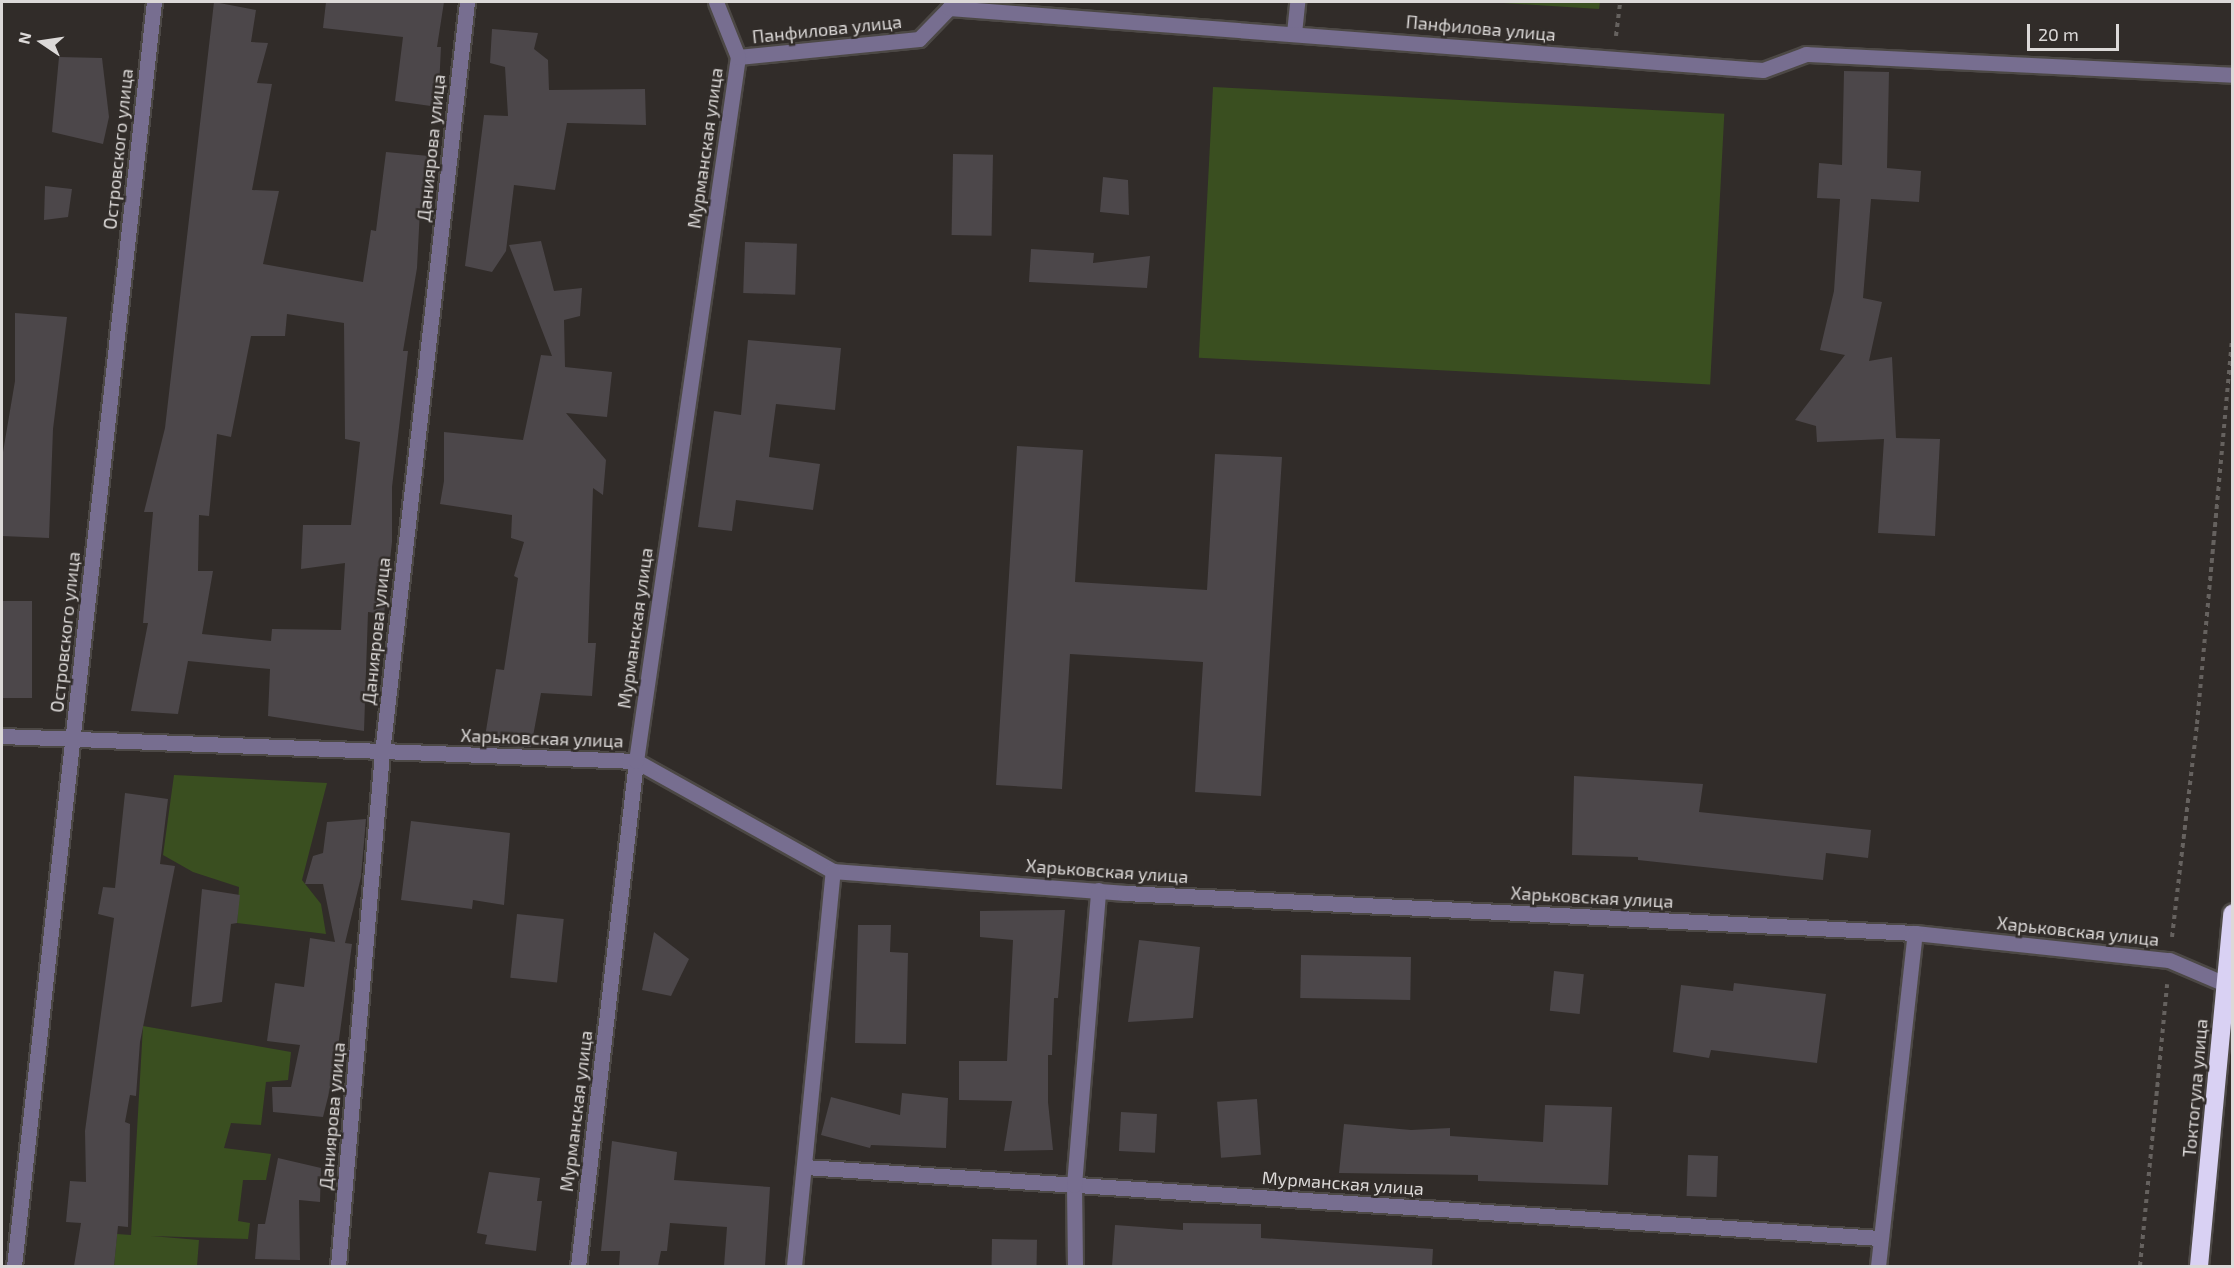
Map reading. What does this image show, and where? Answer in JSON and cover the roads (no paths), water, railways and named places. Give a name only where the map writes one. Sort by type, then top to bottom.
[{"type":"highway","name":"Токтогула улица","points":[[2199,1266],[2229,985],[2232,914]]},
{"type":"street","name":"Островского улица","points":[[14,1266],[154,2]]},
{"type":"street","name":"Даниярова улица","points":[[338,1266],[382,753],[467,2]]},
{"type":"street","name":"Мурманская улица","points":[[578,1266],[636,760],[738,57],[716,2]]},
{"type":"street","points":[[1294,33],[1297,2]]},
{"type":"street","name":"Панфилова улица","points":[[738,57],[919,39],[949,5],[1763,70],[1806,54],[2232,75]]},
{"type":"street","name":"Харьковская улица","points":[[2,736],[382,753],[636,760],[833,871],[1098,891],[1915,933],[2169,960],[2229,985]]},
{"type":"street","points":[[794,1266],[833,871]]},
{"type":"street","points":[[1075,1266],[1074,1185],[1098,891]]},
{"type":"street","points":[[1878,1266],[1879,1238],[1915,933]]},
{"type":"street","name":"Мурманская улица","points":[[805,1167],[1879,1238]]}]
